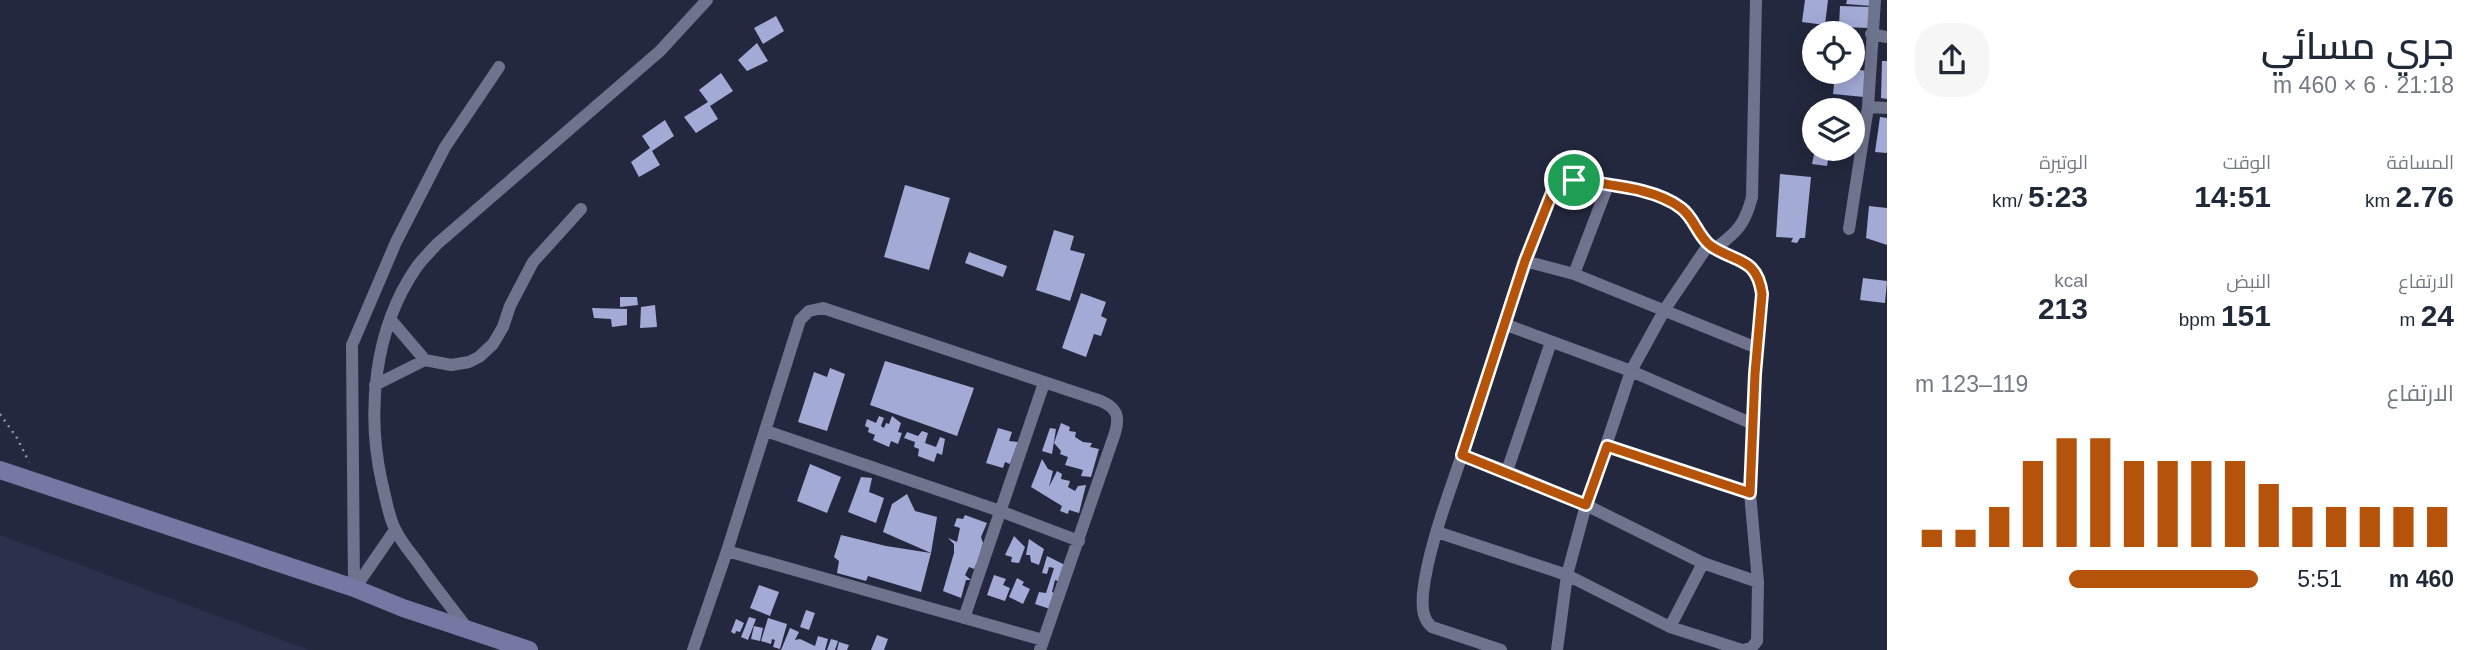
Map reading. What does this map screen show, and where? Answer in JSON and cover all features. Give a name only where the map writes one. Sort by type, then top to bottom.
[{"type":"street","points":[[469,631],[395,530],[379,471],[374,428],[375,385],[390,319],[417,266],[437,244],[660,51],[707,0]]},
{"type":"street","points":[[1557,650],[1567,575],[1586,505],[1631,371],[1665,309],[1712,246],[1740,230],[1747,217],[1752,197],[1756,0]]},
{"type":"street","points":[[1849,229],[1868,107],[1875,0]]},
{"type":"street","points":[[1871,34],[1887,37]]},
{"type":"street","points":[[354,588],[352,345],[396,242],[439,159],[499,67]]},
{"type":"street","points":[[1868,107],[1887,108]]},
{"type":"street","points":[[1437,531],[1567,575],[1670,627],[1743,650],[1752,647],[1757,641],[1758,582],[1750,493],[1762,294],[1754,268],[1712,246],[1680,206],[1656,196],[1608,185],[1566,178],[1559,180],[1525,261],[1504,324],[1437,531],[1423,592],[1424,614],[1432,628],[1469,645],[1501,650]]},
{"type":"street","points":[[1574,274],[1608,185]]},
{"type":"street","points":[[375,385],[425,360],[451,365],[479,357],[493,344],[503,327],[510,306],[533,262],[581,209]]},
{"type":"street","points":[[1525,261],[1574,274],[1757,348]]},
{"type":"street","points":[[693,650],[800,320],[808,311],[832,311],[1110,405],[1116,410],[1118,416],[1115,433],[1041,645],[964,618],[727,551]]},
{"type":"street","points":[[390,319],[425,360]]},
{"type":"street","points":[[1504,324],[1631,371],[1753,424]]},
{"type":"street","points":[[1507,471],[1550,342]]},
{"type":"street","points":[[964,618],[1044,383]]},
{"type":"street","points":[[766,431],[1000,511],[1079,541]]},
{"type":"street","points":[[1607,446],[1750,493]]},
{"type":"street","points":[[1462,455],[1586,505],[1703,563],[1758,582]]},
{"type":"street","points":[[0,470],[354,588],[469,631],[529,650]]},
{"type":"street","points":[[354,588],[395,530]]},
{"type":"street","points":[[1670,627],[1703,563]]},
{"type":"path","points":[[0,414],[17,438],[36,483]]},
{"type":"shaded area","points":[[0,535],[309,650],[0,650]]},
{"type":"building","points":[[1805,0],[1828,0],[1825,21],[1802,21]]},
{"type":"building","points":[[1847,0],[1872,0],[1872,6],[1846,4]]},
{"type":"building","points":[[1840,6],[1871,7],[1870,28],[1865,28],[1865,21],[1839,21]]},
{"type":"building","points":[[776,16],[784,31],[763,44],[754,28]]},
{"type":"building","points":[[757,43],[768,61],[747,71],[738,60]]},
{"type":"building","points":[[1882,61],[1887,61],[1887,99],[1881,98]]},
{"type":"building","points":[[1867,71],[1864,97],[1833,94],[1834,84],[1865,84]]},
{"type":"building","points":[[721,73],[733,91],[710,106],[718,119],[696,133],[684,117],[708,102],[699,90]]},
{"type":"building","points":[[1880,117],[1887,118],[1887,153],[1875,152]]},
{"type":"building","points":[[665,120],[674,136],[652,151],[660,165],[639,177],[631,162],[650,148],[642,136]]},
{"type":"building","points":[[1813,161],[1828,161],[1827,166],[1812,164]]},
{"type":"building","points":[[1780,174],[1811,177],[1805,238],[1800,238],[1797,243],[1791,242],[1793,238],[1776,237]]},
{"type":"building","points":[[905,185],[950,198],[929,270],[884,257]]},
{"type":"building","points":[[1869,206],[1887,208],[1887,245],[1866,238]]},
{"type":"building","points":[[1054,230],[1074,236],[1070,250],[1085,254],[1070,301],[1036,290]]},
{"type":"building","points":[[969,252],[1007,266],[1003,277],[965,263]]},
{"type":"building","points":[[1863,278],[1887,281],[1885,303],[1860,300]]},
{"type":"building","points":[[1081,293],[1106,302],[1101,316],[1107,319],[1101,336],[1094,334],[1086,357],[1062,348]]},
{"type":"building","points":[[620,297],[637,297],[638,305],[620,307]]},
{"type":"building","points":[[655,305],[657,327],[640,328],[641,307]]},
{"type":"building","points":[[592,308],[627,309],[627,325],[612,327],[611,319],[594,318]]},
{"type":"building","points":[[885,361],[974,388],[957,436],[870,405]]},
{"type":"building","points":[[830,368],[845,374],[827,431],[798,422],[814,372],[827,377]]},
{"type":"building","points":[[879,416],[884,418],[881,426],[884,428],[892,416],[901,423],[898,432],[902,433],[898,444],[891,441],[889,447],[873,440],[875,435],[868,432],[869,428],[865,426],[867,419],[876,423]]},
{"type":"building","points":[[1061,423],[1070,427],[1069,431],[1076,432],[1075,437],[1092,443],[1090,447],[1099,449],[1091,477],[1081,476],[1083,470],[1065,465],[1068,457],[1060,454],[1061,451],[1054,443]]},
{"type":"building","points":[[998,428],[1012,432],[1009,441],[1018,442],[1010,464],[1005,462],[1003,468],[986,463]]},
{"type":"building","points":[[1050,428],[1056,429],[1052,454],[1042,451]]},
{"type":"building","points":[[922,431],[928,433],[925,443],[936,447],[940,437],[945,439],[942,455],[937,453],[934,462],[918,456],[919,449],[914,447],[915,442],[904,438],[907,432],[918,436]]},
{"type":"building","points":[[1042,459],[1048,469],[1053,471],[1049,487],[1057,471],[1062,474],[1061,479],[1070,481],[1068,487],[1075,491],[1078,486],[1086,485],[1079,513],[1069,510],[1068,514],[1060,511],[1062,506],[1031,487]]},
{"type":"building","points":[[810,464],[841,477],[827,513],[797,501]]},
{"type":"building","points":[[861,477],[872,478],[869,492],[884,498],[876,523],[848,512]]},
{"type":"building","points":[[907,494],[915,511],[937,517],[931,553],[883,532],[892,504]]},
{"type":"building","points":[[965,515],[987,523],[981,537],[983,543],[978,560],[974,569],[969,567],[965,575],[971,580],[966,580],[961,598],[943,591],[954,553],[954,544],[948,538],[957,542],[960,528],[954,526],[957,518],[963,519]]},
{"type":"building","points":[[841,535],[931,553],[921,592],[868,576],[866,581],[837,573],[839,561],[834,557]]},
{"type":"building","points":[[1014,536],[1025,547],[1019,563],[1011,562],[1012,557],[1005,555]]},
{"type":"building","points":[[1029,539],[1044,549],[1039,565],[1031,562],[1030,555],[1026,555]]},
{"type":"building","points":[[1047,556],[1065,565],[1063,583],[1055,580],[1052,592],[1056,594],[1050,609],[1035,604],[1039,592],[1046,593],[1054,568],[1049,567],[1047,574],[1042,573]]},
{"type":"building","points":[[994,575],[1006,579],[1003,585],[1010,588],[1005,601],[987,595]]},
{"type":"building","points":[[1017,578],[1024,582],[1022,585],[1030,589],[1023,604],[1009,597]]},
{"type":"building","points":[[759,585],[779,592],[770,616],[750,608]]},
{"type":"building","points":[[806,610],[815,613],[809,630],[800,627]]},
{"type":"building","points":[[749,617],[756,619],[748,640],[741,637]]},
{"type":"building","points":[[768,618],[787,624],[780,649],[773,647],[775,640],[772,639],[771,644],[761,641]]},
{"type":"building","points":[[736,619],[744,623],[740,632],[736,631],[735,634],[731,632]]},
{"type":"building","points":[[754,626],[763,628],[760,641],[751,639]]},
{"type":"building","points":[[790,628],[799,632],[795,640],[800,639],[815,646],[818,636],[828,639],[825,650],[781,650]]},
{"type":"building","points":[[877,635],[888,639],[884,650],[871,650]]},
{"type":"building","points":[[831,639],[838,641],[835,650],[827,650]]},
{"type":"building","points":[[839,642],[849,645],[847,650],[837,650]]},
{"type":"route","points":[[1566,178],[1574,180],[1666,199],[1680,206],[1690,216],[1709,244],[1754,268],[1762,294],[1753,400],[1750,493],[1607,446],[1586,505],[1462,455],[1525,261],[1555,185],[1566,178]]}]
